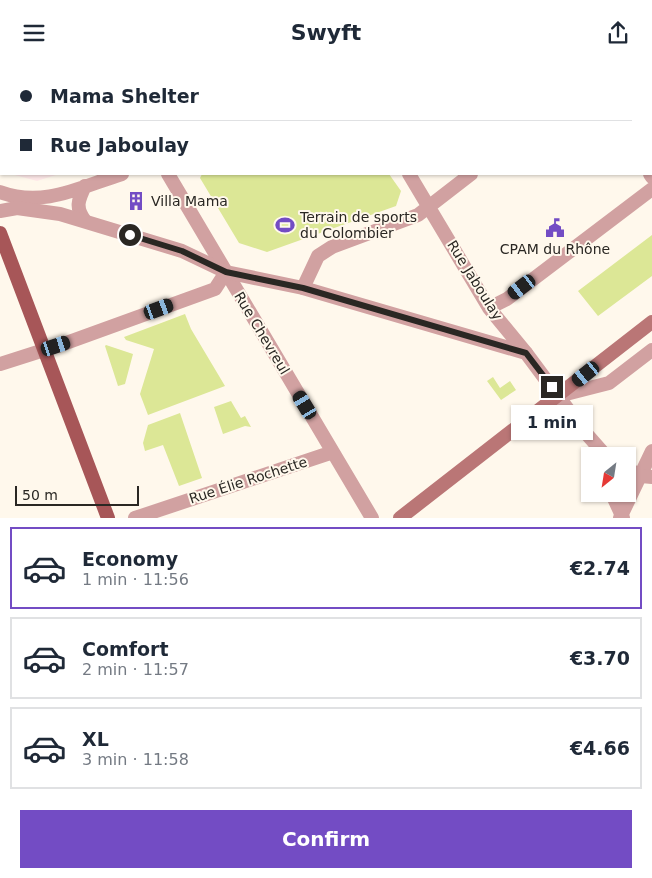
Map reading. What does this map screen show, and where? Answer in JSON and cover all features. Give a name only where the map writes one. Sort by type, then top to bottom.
[{"type":"main road","points":[[0,233],[108,518]]},
{"type":"main road","points":[[400,518],[652,322]]},
{"type":"street","points":[[0,192],[14,197],[29,199],[55,197],[119,175]]},
{"type":"street","name":"Rue Chevreul","points":[[169,175],[372,518]]},
{"type":"street","name":"Rue Jaboulay","points":[[410,175],[489,308],[598,447]]},
{"type":"street","points":[[303,288],[318,256],[332,247],[418,215],[470,175]]},
{"type":"street","points":[[85,186],[78,205],[79,212],[85,221]]},
{"type":"street","points":[[489,308],[507,299],[652,189]]},
{"type":"street","points":[[0,211],[17,208],[60,213],[182,251],[226,272],[303,288],[526,353]]},
{"type":"street","points":[[0,364],[215,289],[226,272]]},
{"type":"street","points":[[558,396],[609,383],[652,350]]},
{"type":"street","name":"Rue Jaboulay","points":[[584,431],[591,447]]},
{"type":"street","points":[[622,517],[647,477],[652,451]]},
{"type":"street","name":"Rue Élie Rochette","points":[[135,518],[332,452]]},
{"type":"street","points":[[616,503],[622,517]]},
{"type":"shaded area","points":[[15,175],[56,175],[37,181]]},
{"type":"green space","name":"Terrain de sports du Colombier","points":[[202,175],[390,175],[401,191],[396,206],[267,252],[239,243],[200,178]]},
{"type":"green space","points":[[652,235],[652,276],[598,316],[578,291]]},
{"type":"green space","points":[[185,314],[191,329],[225,386],[148,415],[140,394],[154,349],[126,340],[124,337]]},
{"type":"green space","points":[[106,345],[133,354],[125,384],[118,386]]},
{"type":"green space","points":[[493,377],[500,388],[510,381],[516,390],[501,400],[487,381]]},
{"type":"green space","points":[[231,401],[241,418],[245,416],[251,427],[245,426],[223,434],[214,407]]},
{"type":"green space","points":[[180,413],[202,478],[179,486],[163,445],[145,451],[143,443],[148,425]]},
{"type":"place","name":"Villa Mama","points":[[136,201]]},
{"type":"place","name":"Terrain de sports du Colombier","points":[[285,225]]},
{"type":"place","name":"CPAM du Rhône","points":[[555,228]]},
{"type":"route","points":[[130,235],[182,251],[226,272],[303,288],[526,353],[552,387]]}]
